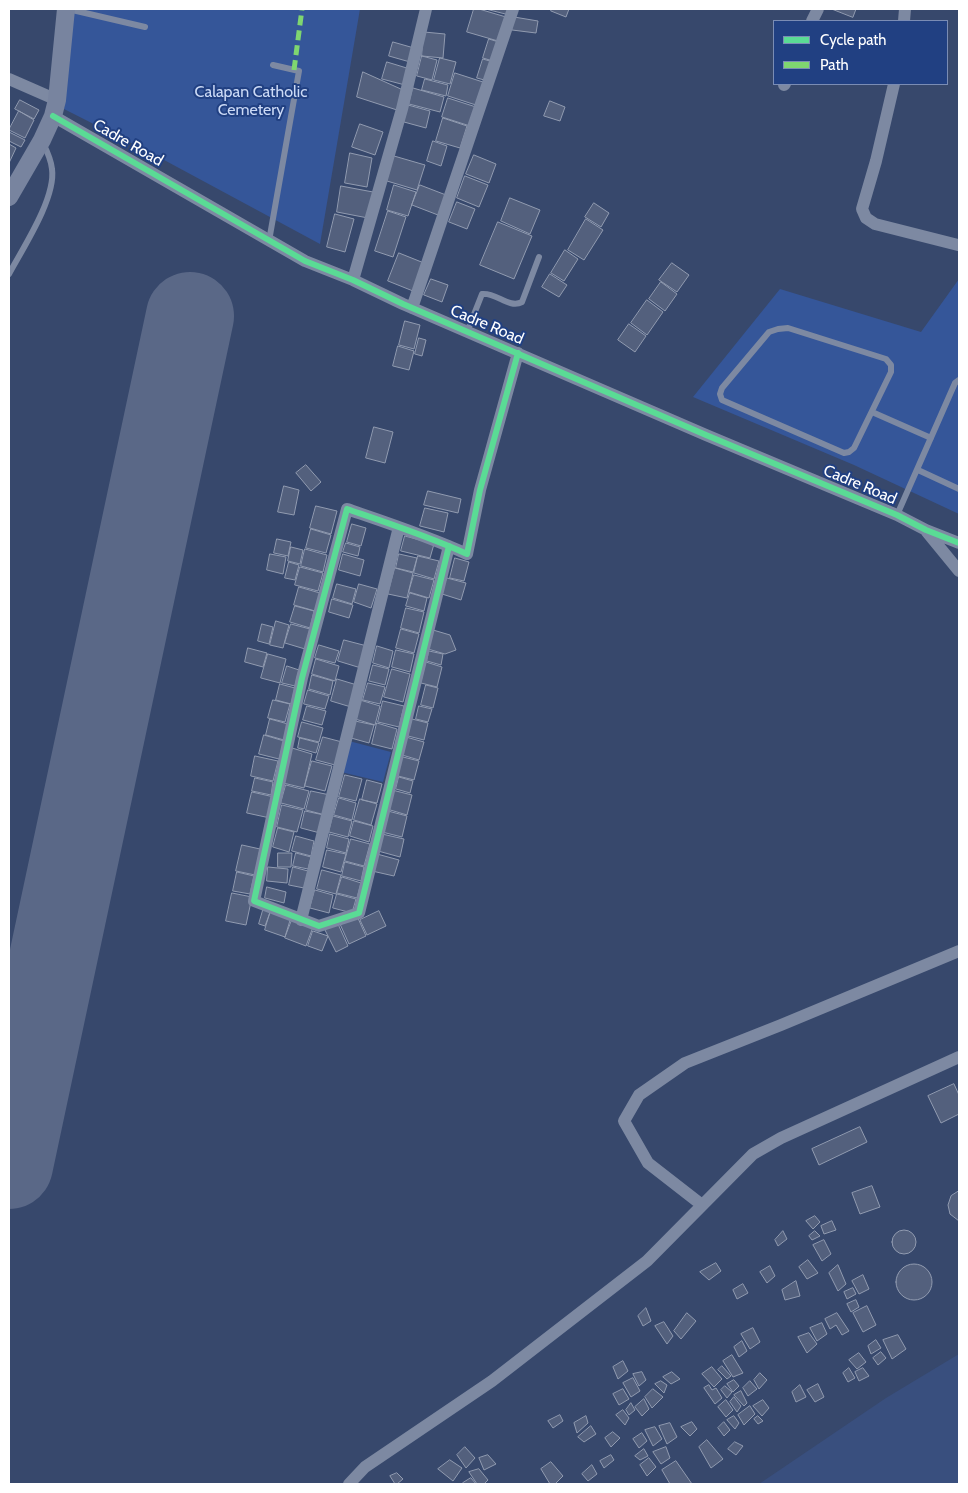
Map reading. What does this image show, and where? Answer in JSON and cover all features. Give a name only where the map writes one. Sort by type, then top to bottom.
[{"type":"main road","points":[[9,197],[17,178],[42,140],[55,108],[67,9]]},
{"type":"street","points":[[354,280],[402,109],[426,9]]},
{"type":"street","points":[[412,308],[513,9]]},
{"type":"street","name":"Cadre Road","points":[[9,79],[305,261],[354,280],[412,308],[897,515],[959,544]]},
{"type":"street","points":[[894,85],[862,210],[866,218],[875,224],[958,245]]},
{"type":"street","points":[[449,546],[359,913],[319,926],[254,901],[302,678],[347,509],[399,527],[449,546],[467,554],[480,490],[518,353]]},
{"type":"street","points":[[301,920],[399,527]]},
{"type":"street","points":[[926,530],[959,571]]},
{"type":"street","points":[[702,1205],[648,1163],[624,1122],[639,1095],[685,1063],[959,951]]},
{"type":"street","points":[[349,1484],[365,1467],[492,1381],[647,1261],[753,1154],[781,1138],[959,1057]]},
{"type":"lane","points":[[67,9],[145,27]]},
{"type":"lane","points":[[269,240],[299,71],[272,65]]},
{"type":"lane","points":[[9,274],[48,200],[53,171],[49,155],[42,140]]},
{"type":"lane","points":[[467,332],[482,294],[489,294],[514,304],[522,302],[539,256]]},
{"type":"lane","points":[[788,328],[886,359],[891,365],[891,372],[872,412],[854,448],[844,453],[722,400],[720,394],[722,388],[769,332],[788,328]]},
{"type":"lane","points":[[897,515],[955,383],[959,380]]},
{"type":"lane","points":[[872,412],[931,438]]},
{"type":"lane","points":[[918,470],[959,489]]},
{"type":"green space","name":"Calapan Catholic Cemetery","points":[[74,9],[360,9],[320,244],[153,154],[64,109]]},
{"type":"green space","points":[[959,279],[959,514],[854,465],[693,397],[780,289],[921,332]]},
{"type":"green space","points":[[349,741],[391,752],[383,782],[341,772]]},
{"type":"shaded area","points":[[959,1354],[959,1484],[759,1484],[886,1398]]},
{"type":"building","points":[[474,9],[506,17],[498,41],[467,32]]},
{"type":"building","points":[[486,9],[508,9],[507,14]]},
{"type":"building","points":[[552,9],[569,9],[566,17],[551,11]]},
{"type":"building","points":[[832,9],[856,9],[853,17]]},
{"type":"building","points":[[514,17],[538,21],[536,33],[512,30]]},
{"type":"building","points":[[424,32],[445,34],[443,58],[422,56]]},
{"type":"building","points":[[489,39],[502,43],[496,62],[483,58]]},
{"type":"building","points":[[393,42],[414,48],[410,62],[389,56]]},
{"type":"building","points":[[422,56],[437,60],[432,80],[417,76]]},
{"type":"building","points":[[440,58],[456,62],[450,84],[434,80]]},
{"type":"building","points":[[483,59],[493,62],[488,81],[477,78]]},
{"type":"building","points":[[387,62],[410,69],[405,85],[382,79]]},
{"type":"building","points":[[363,72],[403,90],[397,110],[357,97]]},
{"type":"building","points":[[455,73],[486,83],[479,106],[448,96]]},
{"type":"building","points":[[425,79],[448,85],[446,96],[422,90]]},
{"type":"building","points":[[413,88],[444,97],[440,112],[409,104]]},
{"type":"building","points":[[448,98],[476,107],[470,126],[442,117]]},
{"type":"building","points":[[20,100],[39,110],[34,119],[15,109]]},
{"type":"building","points":[[550,101],[565,107],[560,121],[544,116]]},
{"type":"building","points":[[408,105],[430,111],[426,128],[404,122]]},
{"type":"building","points":[[19,111],[34,120],[25,138],[9,130]]},
{"type":"building","points":[[443,118],[467,126],[460,148],[436,141]]},
{"type":"building","points":[[360,124],[383,132],[375,155],[352,147]]},
{"type":"building","points":[[9,132],[25,140],[21,147],[9,141]]},
{"type":"building","points":[[433,141],[447,146],[441,166],[427,161]]},
{"type":"building","points":[[9,144],[16,148],[9,163]]},
{"type":"building","points":[[350,153],[372,158],[367,187],[345,183]]},
{"type":"building","points":[[474,155],[496,164],[489,183],[466,174]]},
{"type":"building","points":[[394,156],[425,165],[417,190],[387,181]]},
{"type":"building","points":[[465,176],[488,185],[479,207],[457,198]]},
{"type":"building","points":[[394,185],[416,192],[408,216],[387,210]]},
{"type":"building","points":[[420,185],[446,195],[438,215],[412,205]]},
{"type":"building","points":[[341,186],[373,192],[368,218],[337,212]]},
{"type":"building","points":[[510,198],[540,210],[530,234],[501,221]]},
{"type":"building","points":[[457,202],[475,209],[467,229],[449,222]]},
{"type":"building","points":[[594,203],[609,213],[601,227],[585,217]]},
{"type":"building","points":[[388,211],[406,217],[393,257],[375,251]]},
{"type":"building","points":[[335,214],[354,219],[345,252],[327,247]]},
{"type":"building","points":[[586,219],[603,230],[584,260],[568,250]]},
{"type":"building","points":[[498,222],[532,236],[514,279],[480,265]]},
{"type":"building","points":[[565,250],[578,259],[564,281],[551,273]]},
{"type":"building","points":[[399,253],[424,263],[413,291],[388,281]]},
{"type":"building","points":[[672,263],[689,275],[677,292],[659,280]]},
{"type":"building","points":[[550,274],[567,285],[559,297],[542,287]]},
{"type":"building","points":[[431,279],[448,285],[442,302],[424,295]]},
{"type":"building","points":[[661,282],[677,294],[665,311],[649,299]]},
{"type":"building","points":[[647,300],[663,312],[647,335],[631,323]]},
{"type":"building","points":[[405,321],[420,325],[414,349],[399,345]]},
{"type":"building","points":[[629,324],[646,336],[635,352],[618,340]]},
{"type":"building","points":[[419,338],[426,340],[422,356],[415,354]]},
{"type":"building","points":[[398,346],[414,351],[409,370],[393,366]]},
{"type":"building","points":[[374,427],[393,432],[385,463],[366,458]]},
{"type":"building","points":[[306,465],[321,482],[311,491],[296,473]]},
{"type":"building","points":[[284,486],[299,490],[294,515],[278,512]]},
{"type":"building","points":[[428,491],[461,499],[458,513],[424,505]]},
{"type":"building","points":[[316,506],[337,511],[331,534],[310,528]]},
{"type":"building","points":[[425,508],[448,513],[444,532],[420,526]]},
{"type":"building","points":[[352,524],[366,528],[361,546],[347,542]]},
{"type":"building","points":[[311,529],[331,535],[326,553],[306,548]]},
{"type":"building","points":[[405,536],[434,544],[430,558],[401,551]]},
{"type":"building","points":[[277,539],[291,542],[288,556],[274,553]]},
{"type":"building","points":[[346,543],[360,547],[358,556],[343,552]]},
{"type":"building","points":[[291,547],[303,550],[300,564],[288,561]]},
{"type":"building","points":[[305,549],[327,555],[323,572],[301,566]]},
{"type":"building","points":[[270,554],[286,557],[283,574],[267,570]]},
{"type":"building","points":[[343,554],[364,560],[360,576],[339,570]]},
{"type":"building","points":[[399,554],[417,558],[413,572],[396,568]]},
{"type":"building","points":[[418,556],[439,561],[434,579],[414,573]]},
{"type":"building","points":[[455,558],[469,562],[464,581],[450,578]]},
{"type":"building","points":[[289,562],[299,565],[295,580],[285,578]]},
{"type":"building","points":[[300,567],[323,573],[318,591],[295,585]]},
{"type":"building","points":[[395,568],[413,573],[407,598],[388,594]]},
{"type":"building","points":[[414,575],[434,580],[429,598],[409,592]]},
{"type":"building","points":[[447,578],[466,583],[461,600],[442,594]]},
{"type":"building","points":[[337,584],[356,589],[352,604],[333,598]]},
{"type":"building","points":[[359,584],[377,589],[371,608],[354,602]]},
{"type":"building","points":[[299,587],[320,593],[315,611],[294,605]]},
{"type":"building","points":[[410,593],[427,598],[424,611],[406,606]]},
{"type":"building","points":[[332,599],[353,605],[349,618],[329,612]]},
{"type":"building","points":[[295,606],[314,611],[310,628],[290,622]]},
{"type":"building","points":[[406,608],[424,612],[419,633],[401,628]]},
{"type":"building","points":[[276,621],[289,625],[283,648],[270,645]]},
{"type":"building","points":[[262,624],[273,627],[269,644],[258,641]]},
{"type":"building","points":[[291,624],[310,629],[305,649],[285,643]]},
{"type":"building","points":[[401,629],[419,634],[414,653],[396,648]]},
{"type":"building","points":[[433,630],[450,635],[456,650],[445,654],[428,649]]},
{"type":"building","points":[[344,640],[367,646],[361,668],[338,661]]},
{"type":"building","points":[[319,645],[339,651],[335,663],[315,658]]},
{"type":"building","points":[[377,646],[393,651],[389,668],[373,663]]},
{"type":"building","points":[[248,648],[267,653],[263,667],[245,662]]},
{"type":"building","points":[[396,650],[414,654],[410,672],[392,667]]},
{"type":"building","points":[[429,651],[443,654],[441,665],[427,661]]},
{"type":"building","points":[[268,654],[286,659],[280,683],[261,678]]},
{"type":"building","points":[[316,659],[339,666],[335,681],[312,674]]},
{"type":"building","points":[[426,662],[442,667],[437,687],[421,683]]},
{"type":"building","points":[[373,665],[389,669],[385,685],[369,681]]},
{"type":"building","points":[[287,666],[299,670],[295,686],[282,683]]},
{"type":"building","points":[[392,669],[410,674],[403,702],[384,697]]},
{"type":"building","points":[[312,675],[333,681],[330,695],[309,689]]},
{"type":"building","points":[[337,679],[357,685],[351,707],[331,701]]},
{"type":"building","points":[[368,683],[385,687],[380,704],[363,700]]},
{"type":"building","points":[[280,684],[295,688],[291,704],[276,700]]},
{"type":"building","points":[[426,685],[438,688],[433,708],[421,705]]},
{"type":"building","points":[[308,690],[329,696],[325,709],[304,704]]},
{"type":"building","points":[[273,700],[290,704],[285,722],[268,718]]},
{"type":"building","points":[[360,700],[380,706],[375,725],[355,719]]},
{"type":"building","points":[[383,701],[404,706],[399,727],[378,722]]},
{"type":"building","points":[[307,706],[326,711],[322,725],[303,720]]},
{"type":"building","points":[[419,706],[432,709],[428,722],[416,719]]},
{"type":"building","points":[[270,719],[288,724],[284,740],[266,735]]},
{"type":"building","points":[[412,719],[428,723],[424,740],[408,736]]},
{"type":"building","points":[[355,721],[374,725],[369,743],[351,738]]},
{"type":"building","points":[[302,722],[323,728],[319,742],[298,737]]},
{"type":"building","points":[[377,723],[397,729],[392,749],[372,744]]},
{"type":"building","points":[[264,735],[284,741],[279,759],[259,754]]},
{"type":"building","points":[[323,737],[342,742],[335,765],[316,760]]},
{"type":"building","points":[[406,737],[424,742],[419,760],[402,755]]},
{"type":"building","points":[[300,738],[319,743],[316,753],[298,748]]},
{"type":"building","points":[[292,748],[312,754],[304,788],[283,783]]},
{"type":"building","points":[[255,756],[278,761],[273,781],[251,776]]},
{"type":"building","points":[[399,756],[419,761],[414,780],[394,775]]},
{"type":"building","points":[[312,761],[332,766],[325,791],[305,786]]},
{"type":"building","points":[[345,775],[362,779],[356,801],[339,797]]},
{"type":"building","points":[[399,777],[413,781],[410,793],[396,789]]},
{"type":"building","points":[[255,778],[273,782],[271,795],[252,791]]},
{"type":"building","points":[[367,780],[382,784],[377,803],[362,800]]},
{"type":"building","points":[[286,785],[309,791],[304,809],[281,803]]},
{"type":"building","points":[[392,790],[412,795],[407,815],[387,809]]},
{"type":"building","points":[[311,791],[330,795],[325,815],[306,810]]},
{"type":"building","points":[[252,792],[274,797],[270,818],[247,813]]},
{"type":"building","points":[[339,798],[356,803],[352,820],[334,815]]},
{"type":"building","points":[[360,799],[377,804],[371,825],[354,820]]},
{"type":"building","points":[[282,805],[303,810],[297,832],[277,827]]},
{"type":"building","points":[[305,811],[324,815],[320,833],[301,828]]},
{"type":"building","points":[[388,811],[407,816],[402,837],[382,832]]},
{"type":"building","points":[[333,816],[352,821],[348,837],[329,832]]},
{"type":"building","points":[[354,821],[373,826],[369,842],[350,836]]},
{"type":"building","points":[[278,828],[294,832],[289,852],[273,847]]},
{"type":"building","points":[[330,834],[349,839],[346,853],[327,848]]},
{"type":"building","points":[[382,834],[404,839],[400,857],[378,851]]},
{"type":"building","points":[[296,836],[314,841],[311,856],[292,851]]},
{"type":"building","points":[[351,839],[370,844],[364,866],[345,861]]},
{"type":"building","points":[[242,845],[260,849],[255,875],[236,871]]},
{"type":"building","points":[[327,850],[346,854],[341,872],[323,867]]},
{"type":"building","points":[[278,853],[292,853],[291,867],[278,867]]},
{"type":"building","points":[[296,853],[311,857],[308,869],[293,866]]},
{"type":"building","points":[[377,854],[399,860],[394,876],[372,871]]},
{"type":"building","points":[[345,862],[364,867],[361,881],[342,876]]},
{"type":"building","points":[[268,867],[288,869],[287,883],[267,881]]},
{"type":"building","points":[[293,867],[308,871],[304,888],[289,885]]},
{"type":"building","points":[[322,870],[341,875],[336,894],[317,889]]},
{"type":"building","points":[[237,872],[254,876],[250,894],[233,891]]},
{"type":"building","points":[[342,877],[361,883],[357,898],[337,893]]},
{"type":"building","points":[[267,887],[286,892],[284,903],[265,898]]},
{"type":"building","points":[[315,890],[333,895],[329,913],[310,908]]},
{"type":"building","points":[[232,893],[252,897],[246,925],[226,921]]},
{"type":"building","points":[[337,894],[356,899],[352,913],[333,908]]},
{"type":"building","points":[[264,907],[271,910],[265,926],[259,924]]},
{"type":"building","points":[[271,910],[291,917],[285,937],[265,930]]},
{"type":"building","points":[[379,911],[386,926],[367,935],[360,920]]},
{"type":"building","points":[[357,916],[366,936],[349,944],[340,924]]},
{"type":"building","points":[[292,920],[313,927],[306,946],[285,938]]},
{"type":"building","points":[[338,924],[348,946],[336,952],[325,930]]},
{"type":"building","points":[[313,931],[328,936],[322,951],[308,946]]},
{"type":"building","points":[[954,1084],[959,1095],[959,1114],[941,1123],[928,1096]]},
{"type":"building","points":[[860,1127],[867,1142],[819,1165],[812,1149]]},
{"type":"building","points":[[872,1186],[880,1207],[860,1214],[852,1193]]},
{"type":"building","points":[[959,1191],[959,1221],[950,1214],[948,1205],[951,1196]]},
{"type":"building","points":[[815,1216],[820,1222],[813,1229],[806,1221]]},
{"type":"building","points":[[832,1221],[836,1230],[824,1234],[821,1226]]},
{"type":"building","points":[[904,1230],[913,1233],[916,1242],[913,1251],[904,1254],[895,1251],[892,1242],[895,1233]]},
{"type":"building","points":[[783,1231],[787,1239],[778,1246],[775,1240]]},
{"type":"building","points":[[815,1231],[820,1236],[812,1240],[809,1236]]},
{"type":"building","points":[[824,1240],[831,1254],[822,1261],[813,1245]]},
{"type":"building","points":[[808,1260],[818,1273],[807,1279],[799,1267]]},
{"type":"building","points":[[716,1263],[721,1271],[709,1280],[700,1272]]},
{"type":"building","points":[[914,1264],[927,1269],[932,1282],[927,1295],[914,1300],[901,1295],[896,1282],[901,1269]]},
{"type":"building","points":[[838,1265],[846,1284],[838,1291],[829,1273]]},
{"type":"building","points":[[770,1266],[775,1276],[767,1283],[760,1272]]},
{"type":"building","points":[[863,1275],[869,1289],[859,1294],[852,1281]]},
{"type":"building","points":[[796,1281],[800,1296],[785,1300],[782,1290]]},
{"type":"building","points":[[743,1284],[748,1293],[737,1299],[733,1290]]},
{"type":"building","points":[[853,1288],[856,1294],[847,1299],[844,1292]]},
{"type":"building","points":[[856,1300],[859,1307],[851,1312],[847,1304]]},
{"type":"building","points":[[867,1306],[876,1325],[863,1332],[853,1313]]},
{"type":"building","points":[[646,1308],[651,1321],[643,1326],[638,1316]]},
{"type":"building","points":[[687,1313],[696,1321],[681,1339],[674,1331]]},
{"type":"building","points":[[837,1313],[849,1331],[842,1335],[836,1325],[830,1329],[825,1319]]},
{"type":"building","points":[[664,1322],[673,1336],[667,1344],[655,1326]]},
{"type":"building","points":[[822,1323],[827,1334],[817,1341],[810,1328]]},
{"type":"building","points":[[753,1328],[760,1342],[750,1349],[741,1334]]},
{"type":"building","points":[[809,1333],[817,1344],[807,1353],[798,1337]]},
{"type":"building","points":[[898,1335],[906,1349],[892,1359],[883,1340]]},
{"type":"building","points":[[876,1340],[881,1348],[871,1354],[868,1346]]},
{"type":"building","points":[[742,1341],[747,1351],[739,1357],[734,1347]]},
{"type":"building","points":[[881,1352],[886,1358],[878,1365],[873,1358]]},
{"type":"building","points":[[859,1353],[866,1362],[857,1369],[849,1360]]},
{"type":"building","points":[[732,1355],[743,1373],[733,1377],[723,1361]]},
{"type":"building","points":[[623,1361],[628,1371],[618,1379],[613,1367]]},
{"type":"building","points":[[722,1366],[731,1376],[727,1379],[718,1370]]},
{"type":"building","points":[[712,1367],[722,1379],[714,1387],[702,1374]]},
{"type":"building","points":[[849,1368],[855,1378],[848,1382],[843,1373]]},
{"type":"building","points":[[863,1368],[869,1376],[859,1381],[855,1372]]},
{"type":"building","points":[[642,1372],[646,1380],[639,1386],[633,1374]]},
{"type":"building","points":[[672,1372],[680,1379],[671,1384],[663,1377]]},
{"type":"building","points":[[760,1373],[767,1380],[759,1389],[754,1380]]},
{"type":"building","points":[[633,1378],[640,1391],[631,1397],[623,1383]]},
{"type":"building","points":[[734,1380],[739,1386],[733,1392],[727,1384]]},
{"type":"building","points":[[661,1381],[667,1385],[664,1393],[655,1384]]},
{"type":"building","points":[[750,1381],[757,1389],[748,1396],[743,1388]]},
{"type":"building","points":[[818,1384],[824,1397],[815,1402],[807,1390]]},
{"type":"building","points":[[709,1385],[712,1390],[716,1388],[722,1398],[715,1404],[704,1388]]},
{"type":"building","points":[[800,1385],[806,1397],[796,1402],[792,1392]]},
{"type":"building","points":[[725,1386],[732,1392],[727,1398],[721,1390]]},
{"type":"building","points":[[623,1389],[629,1399],[619,1405],[613,1394]]},
{"type":"building","points":[[653,1389],[663,1397],[652,1408],[645,1397]]},
{"type":"building","points":[[741,1391],[747,1403],[744,1406],[734,1395]]},
{"type":"building","points":[[734,1397],[741,1406],[737,1412],[730,1402]]},
{"type":"building","points":[[644,1399],[649,1409],[642,1416],[635,1407]]},
{"type":"building","points":[[726,1400],[733,1410],[726,1417],[718,1407]]},
{"type":"building","points":[[763,1400],[769,1408],[762,1416],[753,1406]]},
{"type":"building","points":[[631,1403],[635,1410],[629,1415],[626,1410]]},
{"type":"building","points":[[750,1406],[755,1414],[744,1425],[738,1415]]},
{"type":"building","points":[[623,1410],[629,1418],[625,1425],[616,1415]]},
{"type":"building","points":[[560,1415],[563,1421],[553,1428],[548,1421]]},
{"type":"building","points":[[586,1416],[588,1423],[577,1433],[574,1423]]},
{"type":"building","points":[[734,1416],[739,1423],[735,1429],[727,1420]]},
{"type":"building","points":[[758,1416],[763,1421],[758,1424],[754,1419]]},
{"type":"building","points":[[692,1422],[697,1429],[690,1436],[681,1427]]},
{"type":"building","points":[[724,1422],[730,1430],[724,1436],[718,1428]]},
{"type":"building","points":[[670,1423],[677,1437],[667,1444],[659,1426]]},
{"type":"building","points":[[591,1426],[596,1434],[584,1442],[578,1437]]},
{"type":"building","points":[[655,1427],[662,1439],[653,1446],[645,1430]]},
{"type":"building","points":[[613,1432],[620,1438],[611,1447],[605,1438]]},
{"type":"building","points":[[642,1433],[647,1441],[639,1448],[633,1439]]},
{"type":"building","points":[[707,1440],[723,1459],[711,1468],[699,1447]]},
{"type":"building","points":[[735,1442],[743,1446],[736,1455],[728,1449]]},
{"type":"building","points":[[465,1447],[475,1458],[466,1468],[457,1455]]},
{"type":"building","points":[[666,1447],[670,1458],[661,1464],[653,1452]]},
{"type":"building","points":[[644,1449],[648,1456],[640,1460],[635,1456]]},
{"type":"building","points":[[488,1455],[496,1464],[484,1470],[479,1458]]},
{"type":"building","points":[[611,1455],[614,1460],[604,1468],[600,1461]]},
{"type":"building","points":[[649,1458],[656,1467],[647,1476],[640,1465]]},
{"type":"building","points":[[450,1460],[462,1468],[453,1481],[438,1469]]},
{"type":"building","points":[[676,1461],[692,1484],[670,1484],[662,1470]]},
{"type":"building","points":[[551,1462],[563,1476],[555,1484],[550,1484],[541,1469]]},
{"type":"building","points":[[592,1465],[597,1474],[588,1481],[582,1474]]},
{"type":"building","points":[[479,1469],[488,1480],[484,1484],[477,1484],[469,1472]]},
{"type":"building","points":[[397,1473],[403,1479],[395,1484],[390,1476]]},
{"type":"building","points":[[471,1478],[476,1484],[463,1483]]},
{"type":"runway","points":[[9,1165],[190,316]]},
{"type":"marked path","points":[[294,70],[302,9]]},
{"type":"cycle path","points":[[53,116],[305,261],[353,280],[403,304],[959,543]]},
{"type":"cycle path","points":[[449,546],[359,913],[319,926],[254,901],[302,678],[347,509],[438,541],[467,554],[480,490],[518,353]]}]
